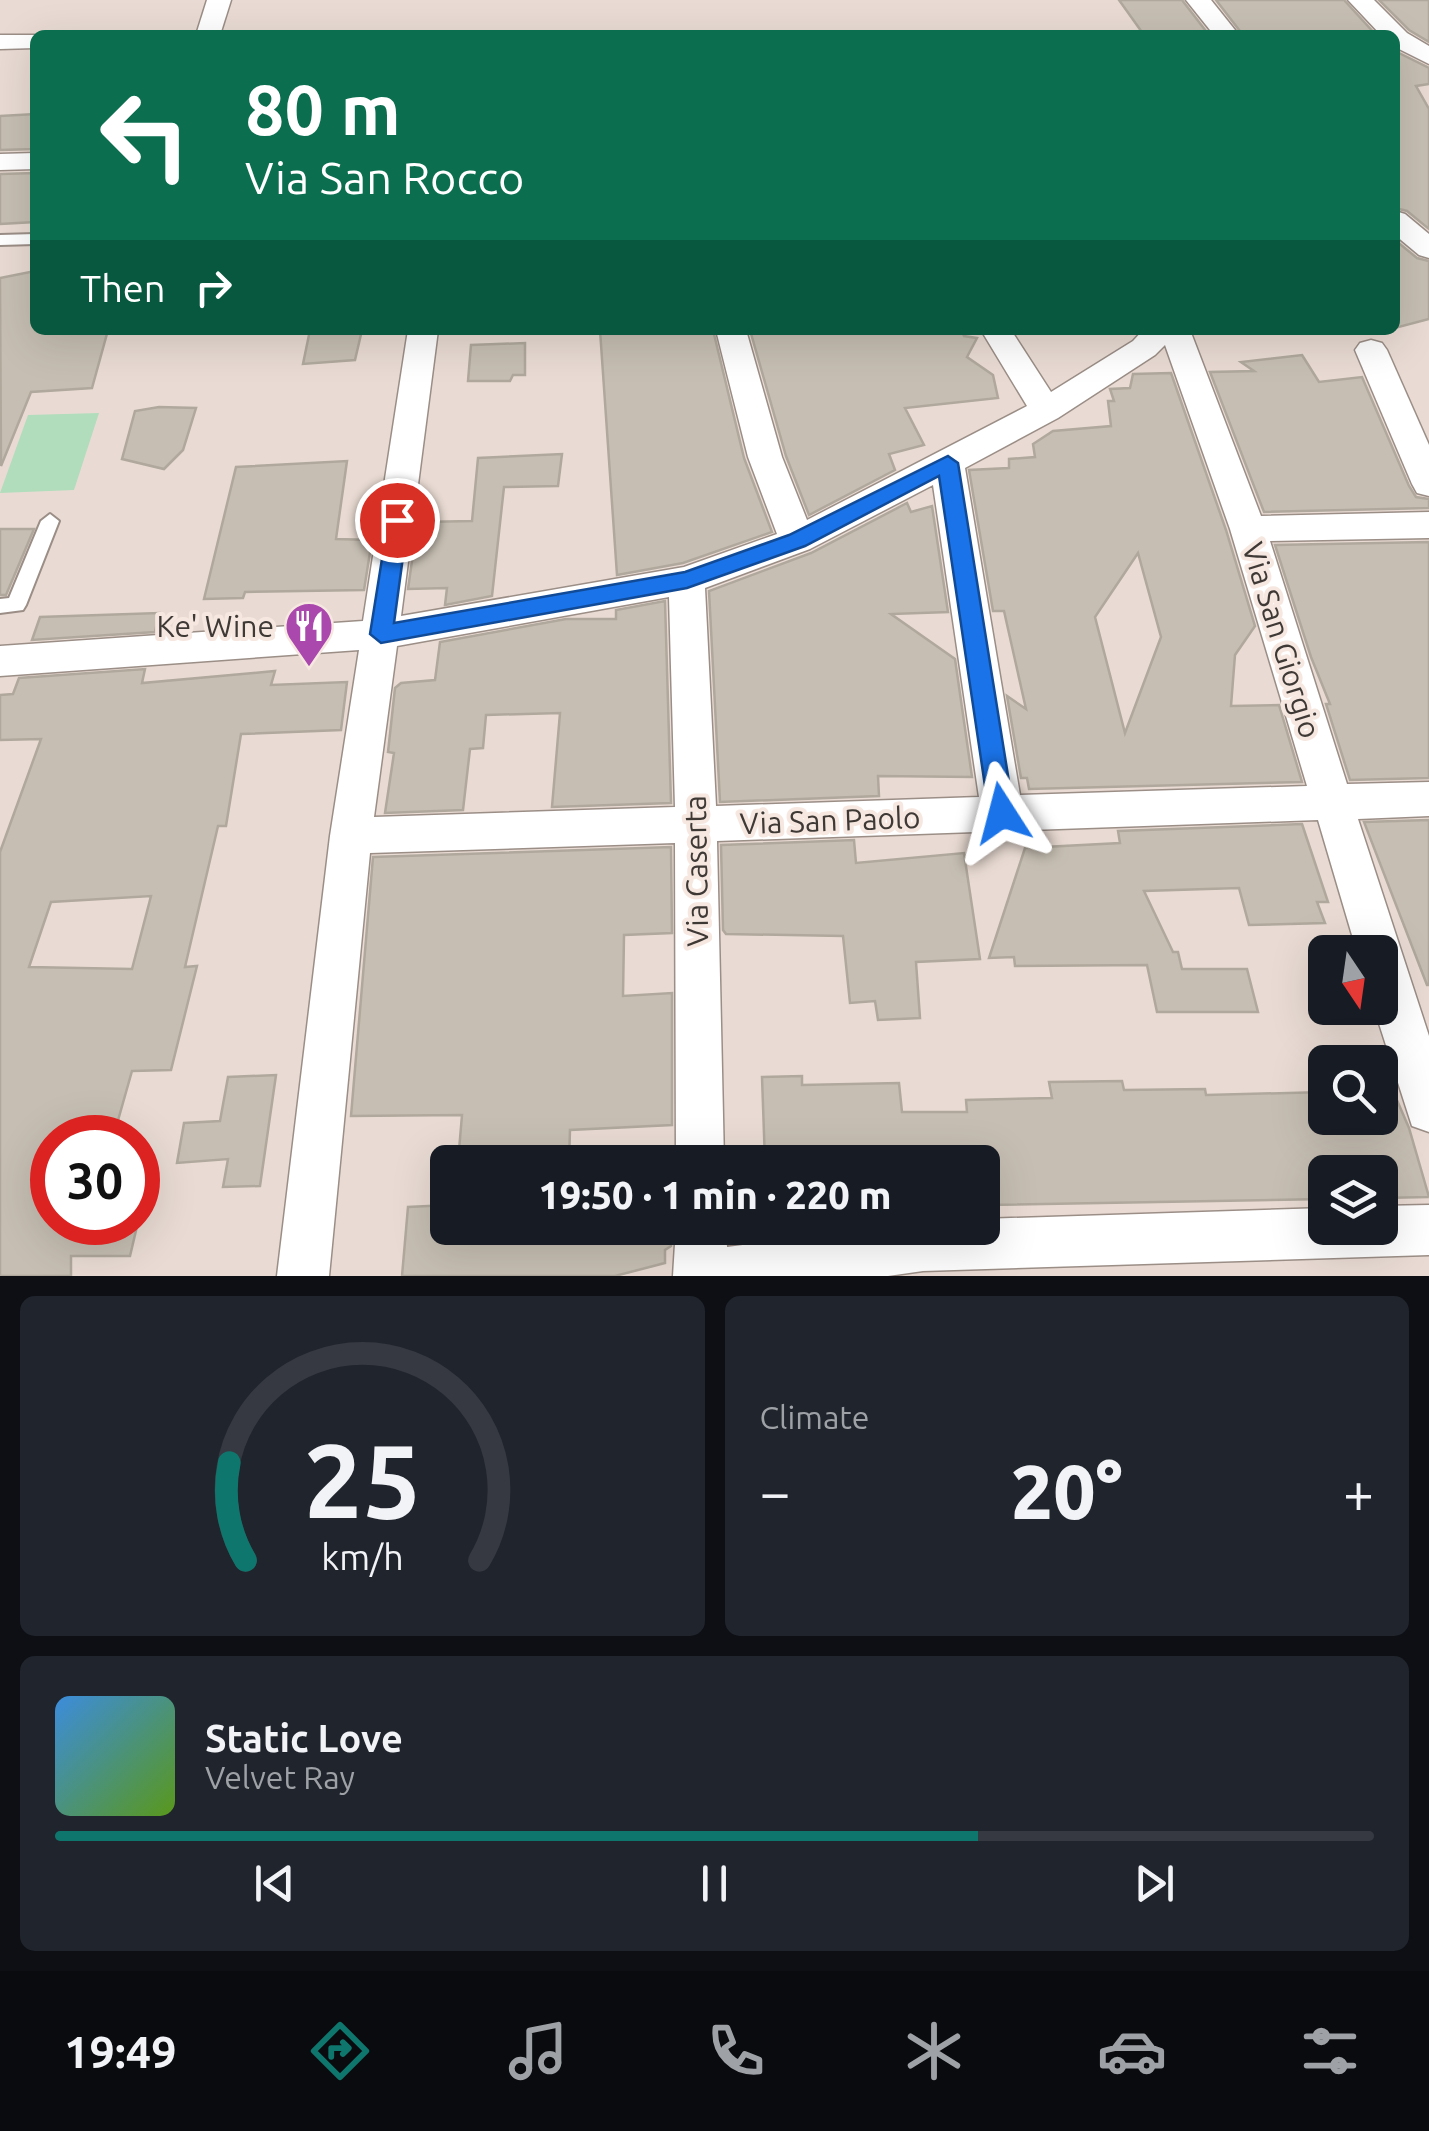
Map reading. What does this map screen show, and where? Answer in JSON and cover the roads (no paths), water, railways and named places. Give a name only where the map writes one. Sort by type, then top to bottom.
[{"type":"street","points":[[210,30],[220,0]]},
{"type":"street","points":[[1198,0],[1223,30]]},
{"type":"street","points":[[1360,0],[1390,30]]},
{"type":"street","points":[[1400,39],[1429,56]]},
{"type":"street","points":[[0,42],[30,41]]},
{"type":"street","points":[[0,162],[30,161]]},
{"type":"street","points":[[1400,224],[1429,249]]},
{"type":"street","points":[[303,1276],[352,836],[422,335]]},
{"type":"street","points":[[732,335],[765,457],[797,540]]},
{"type":"street","points":[[999,335],[1046,410]]},
{"type":"street","points":[[0,661],[381,634],[687,580],[797,540],[948,463],[1046,410],[1144,348],[1156,335]]},
{"type":"street","name":"Via San Giorgio","points":[[1177,335],[1248,529],[1374,935]]},
{"type":"street","points":[[1371,350],[1429,484]]},
{"type":"street","points":[[948,463],[1002,813]]},
{"type":"street","points":[[1248,529],[1429,525]]},
{"type":"street","name":"Via Caserta","points":[[687,580],[696,826],[700,1145]]},
{"type":"street","name":"Via San Paolo","points":[[352,836],[1429,799]]},
{"type":"street","name":"Via San Giorgio","points":[[1398,1010],[1429,1108]]},
{"type":"street","points":[[701,1245],[701,1276],[922,1246],[1429,1230]]},
{"type":"lane","points":[[0,240],[30,238]]},
{"type":"lane","points":[[1,607],[16,605],[50,521]]},
{"type":"place","name":"Ke' Wine","points":[[309,668]]}]
